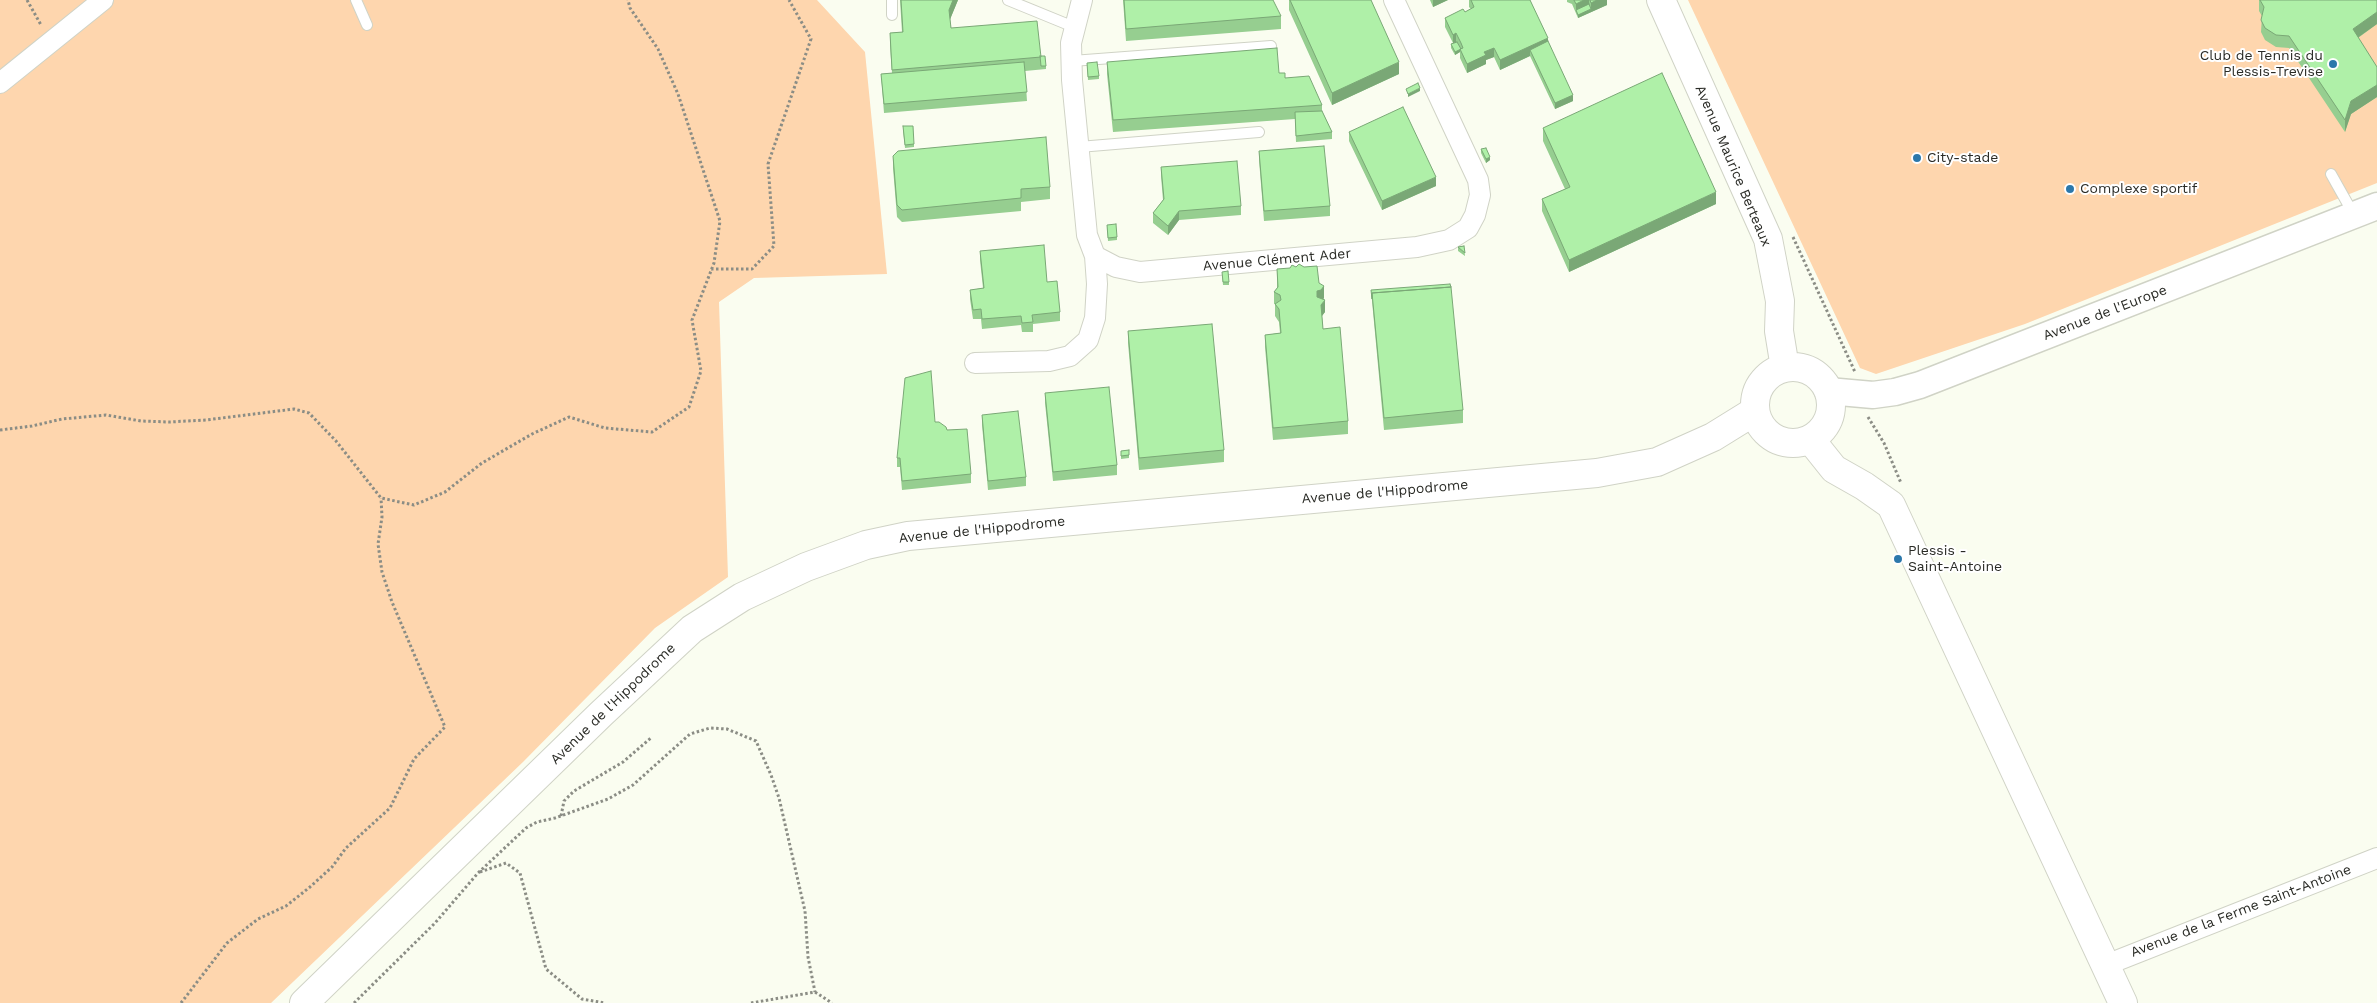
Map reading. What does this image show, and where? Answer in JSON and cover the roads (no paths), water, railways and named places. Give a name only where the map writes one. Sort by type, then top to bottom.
[{"type":"main road","name":"Avenue Maurice Berteaux","points":[[1661,0],[1768,239],[1780,301],[1779,331],[1785,368]]},
{"type":"main road","points":[[1796,367],[1806,369],[1819,378],[1828,391],[1830,413],[1819,432],[1810,439],[1787,442],[1776,438],[1766,432],[1759,422],[1755,411],[1758,388],[1774,372],[1785,368],[1796,367]]},
{"type":"main road","name":"Avenue de l'Hippodrome","points":[[304,1003],[600,714],[692,629],[742,597],[806,567],[866,545],[908,536],[1597,473],[1657,462],[1713,437],[1755,411]]},
{"type":"main road","points":[[1810,439],[1834,469],[1892,505],[2123,1003]]},
{"type":"street","points":[[0,83],[103,0]]},
{"type":"street","points":[[975,363],[1049,361],[1070,356],[1088,340],[1095,318],[1097,284],[1095,256],[1087,235],[1071,43],[1082,0]]},
{"type":"street","name":"Avenue Clément Ader","points":[[1095,256],[1116,267],[1140,272],[1417,247],[1449,240],[1468,228],[1475,215],[1480,195],[1478,180],[1394,0]]},
{"type":"street","name":"Avenue de l'Europe","points":[[1828,391],[1873,395],[1895,392],[1920,385],[2366,211]]},
{"type":"street","name":"Avenue de la Ferme Saint-Antoine","points":[[2106,965],[2377,858]]},
{"type":"lane","points":[[356,0],[367,25]]},
{"type":"lane","points":[[892,0],[892,16]]},
{"type":"lane","points":[[1008,0],[1074,26]]},
{"type":"lane","points":[[1072,61],[1271,46]]},
{"type":"lane","points":[[1079,147],[1259,132]]},
{"type":"lane","points":[[2331,174],[2366,211]]},
{"type":"place","name":"Club de Tennis du Plessis-Trevise","points":[[2333,64]]},
{"type":"place","name":"City-stade","points":[[1917,158]]},
{"type":"place","name":"Complexe sportif","points":[[2070,189]]},
{"type":"place","name":"Plessis - Saint-Antoine","points":[[1898,559]]}]
